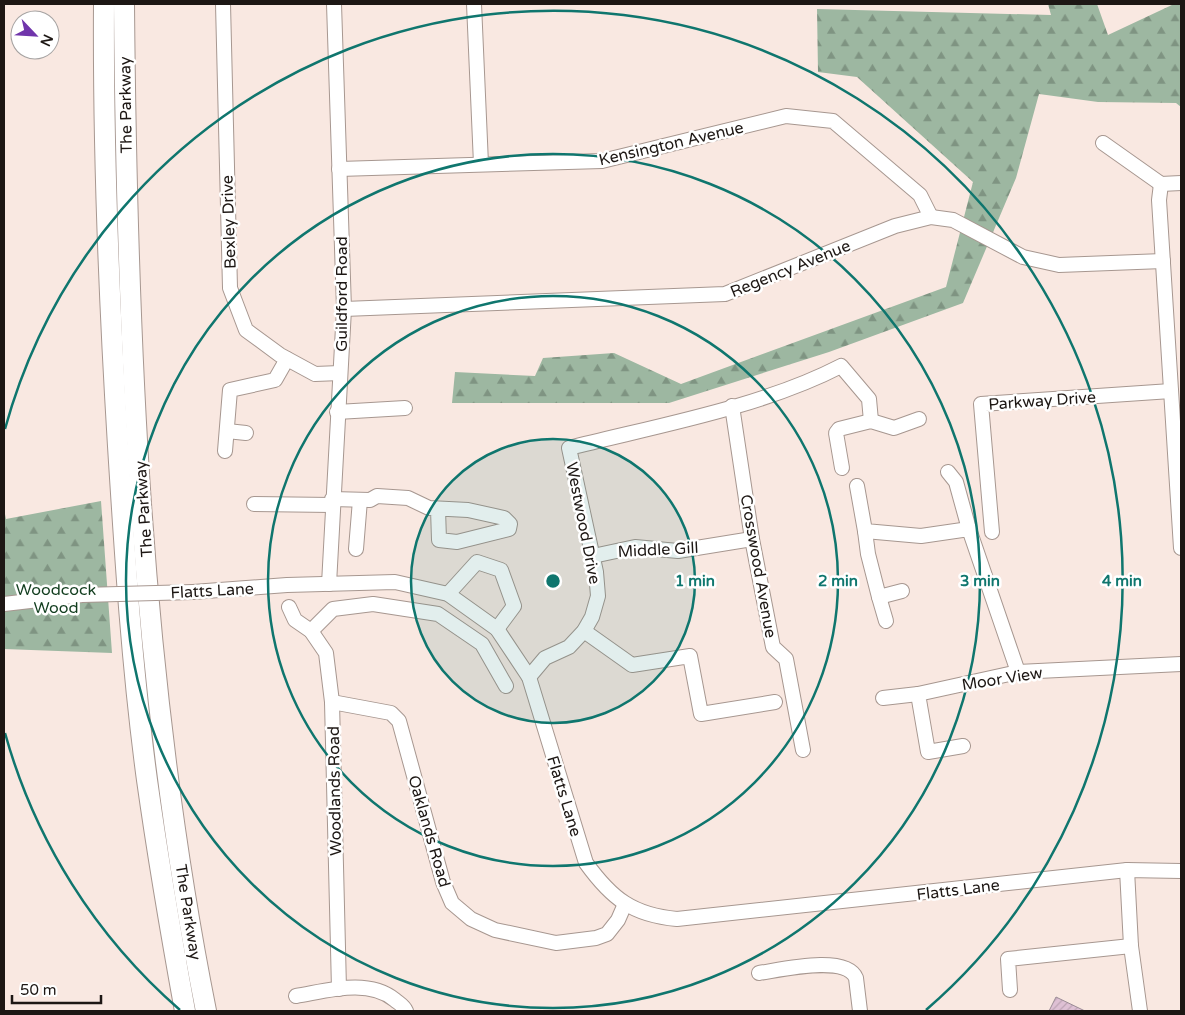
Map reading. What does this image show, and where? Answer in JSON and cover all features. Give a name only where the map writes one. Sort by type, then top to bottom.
[{"type":"highway","name":"The Parkway","points":[[104,4],[106,220],[130,628],[147,779],[185,1011]]},
{"type":"highway","name":"The Parkway","points":[[124,4],[127,204],[142,504],[161,716],[170,790],[206,1011]]},
{"type":"street","name":"Bexley Drive","points":[[222,4],[230,288],[246,330],[288,359],[315,374],[340,373]]},
{"type":"street","name":"Guildford Road","points":[[329,584],[344,309],[334,4]]},
{"type":"street","points":[[474,4],[480,164]]},
{"type":"street","name":"Kensington Avenue","points":[[339,169],[602,160],[786,116],[833,121],[920,196],[931,217]]},
{"type":"street","points":[[1103,143],[1161,184],[1181,183]]},
{"type":"street","points":[[1161,184],[1159,200],[1181,548]]},
{"type":"street","name":"Regency Avenue","points":[[344,309],[725,294],[895,226],[931,217],[953,220],[1023,257],[1059,265],[1163,261]]},
{"type":"street","points":[[225,450],[230,390],[275,380],[288,359]]},
{"type":"street","points":[[732,406],[810,382],[841,366],[869,399],[871,421]]},
{"type":"street","name":"Parkway Drive","points":[[992,532],[981,404],[1171,391]]},
{"type":"street","name":"Crosswood Avenue","points":[[732,406],[752,539],[773,647],[786,658],[803,750]]},
{"type":"street","name":"Westwood Drive","points":[[529,676],[545,658],[569,648],[584,631],[592,616],[598,596],[593,556],[568,448],[732,406]]},
{"type":"street","points":[[337,412],[405,408]]},
{"type":"street","points":[[842,468],[836,431],[871,421],[894,428],[919,419]]},
{"type":"street","points":[[227,431],[246,433]]},
{"type":"street","points":[[948,472],[956,482],[969,528],[1018,672]]},
{"type":"street","points":[[857,486],[868,554],[886,621]]},
{"type":"street","points":[[254,504],[370,500],[377,496],[408,498],[424,506],[438,509],[468,510],[504,518],[510,524],[509,529],[457,542],[439,540],[438,509]]},
{"type":"street","points":[[356,549],[360,500]]},
{"type":"street","points":[[865,532],[920,536],[969,528]]},
{"type":"street","name":"Middle Gill","points":[[593,556],[635,547],[678,551],[752,539]]},
{"type":"street","points":[[448,594],[477,562],[501,570],[514,606],[497,629]]},
{"type":"street","name":"Flatts Lane","points":[[4,604],[82,595],[193,592],[395,582],[448,594],[497,629],[529,676],[586,864],[604,888],[626,904],[654,917],[677,919],[1127,870],[1181,871]]},
{"type":"street","points":[[413,610],[418,587]]},
{"type":"street","points":[[878,597],[902,591]]},
{"type":"street","points":[[311,631],[334,609],[373,604],[438,614],[482,644],[506,686]]},
{"type":"street","name":"Woodlands Road","points":[[289,607],[295,620],[311,631],[326,653],[332,702],[339,989]]},
{"type":"street","points":[[584,631],[632,665],[690,656],[701,714],[775,702]]},
{"type":"street","name":"Moor View","points":[[883,698],[918,694],[1018,672],[1181,664]]},
{"type":"street","points":[[918,694],[928,752],[963,746]]},
{"type":"street","name":"Oaklands Road","points":[[332,702],[391,713],[399,721],[444,882],[452,903],[471,918],[495,930],[556,943],[596,938],[607,934],[618,920],[626,904]]},
{"type":"street","points":[[1127,870],[1130,946],[1140,1011]]},
{"type":"street","points":[[1010,990],[1008,959],[1130,946]]},
{"type":"street","points":[[759,973],[828,965],[844,967],[854,973],[856,978],[860,1011]]},
{"type":"street","points":[[296,996],[339,989],[365,988],[387,993],[404,1007],[406,1011]]},
{"type":"green space","points":[[1048,4],[1097,4],[1108,35],[1174,4],[1181,4],[1181,107],[1176,103],[1098,102],[1039,94],[1016,178],[963,303],[829,352],[669,403],[452,403],[455,372],[535,376],[543,358],[614,353],[681,384],[946,287],[973,182],[857,77],[818,72],[817,9],[1051,15]]},
{"type":"green space","name":"Woodcock Wood","points":[[101,501],[112,653],[4,649],[4,509],[6,519]]},
{"type":"building","points":[[1056,997],[1085,1011],[1049,1011]]}]
